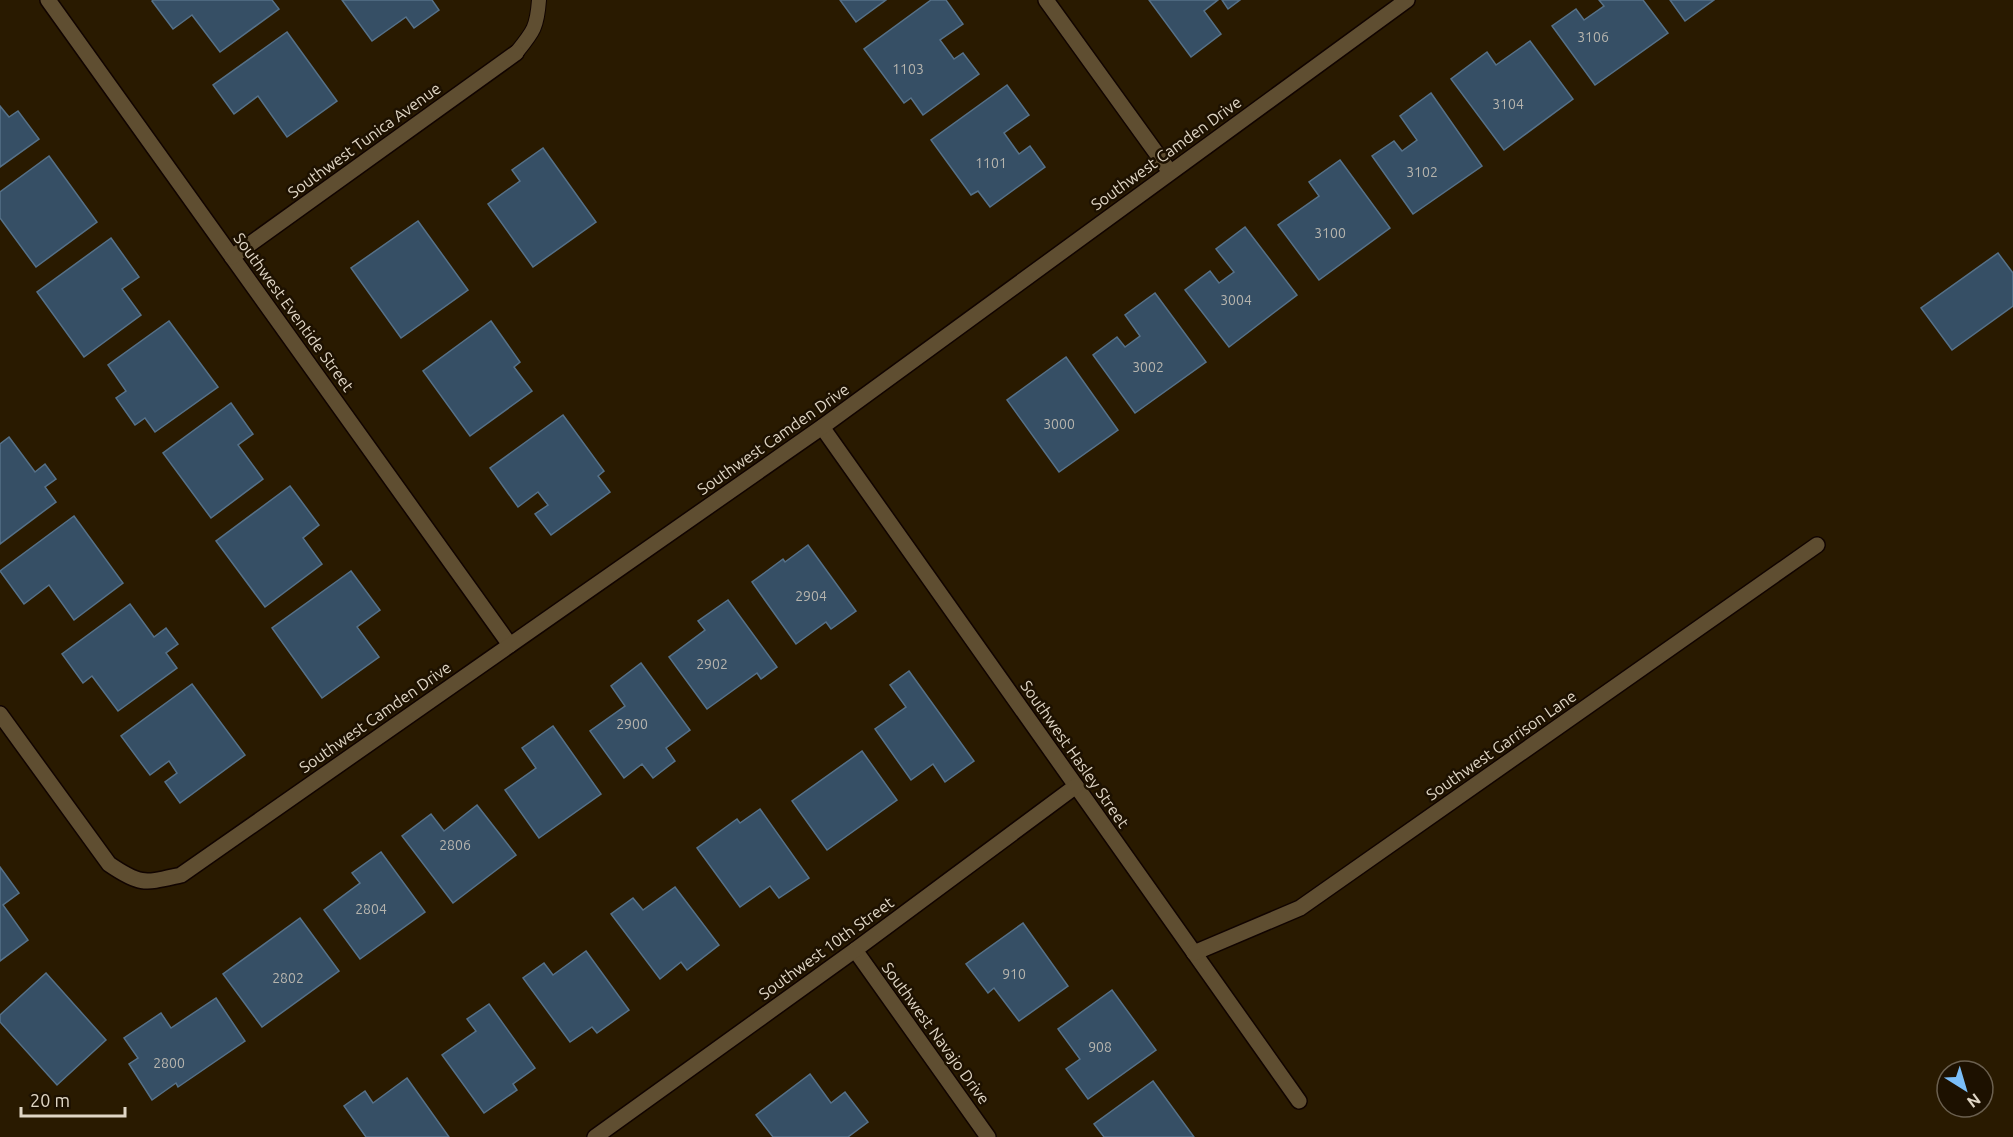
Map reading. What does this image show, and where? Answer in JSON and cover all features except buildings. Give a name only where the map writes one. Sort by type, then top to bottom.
[{"type":"street","name":"Southwest Eventide Street","points":[[48,0],[510,645]]},
{"type":"street","points":[[1046,0],[1170,172]]},
{"type":"street","name":"Southwest Camden Drive","points":[[0,714],[109,864],[123,874],[146,883],[181,874],[822,428],[1407,0]]},
{"type":"street","name":"Southwest Tunica Avenue","points":[[232,257],[516,53]]},
{"type":"street","name":"Southwest Hasley Street","points":[[822,428],[1299,1101]]},
{"type":"street","name":"Southwest Garrison Lane","points":[[1194,953],[1300,908],[1817,545]]},
{"type":"street","name":"Southwest 10th Street","points":[[595,1137],[855,950],[1076,786]]},
{"type":"street","name":"Southwest Navajo Drive","points":[[855,950],[988,1137]]},
{"type":"lane","points":[[516,53],[533,33],[539,0]]}]
